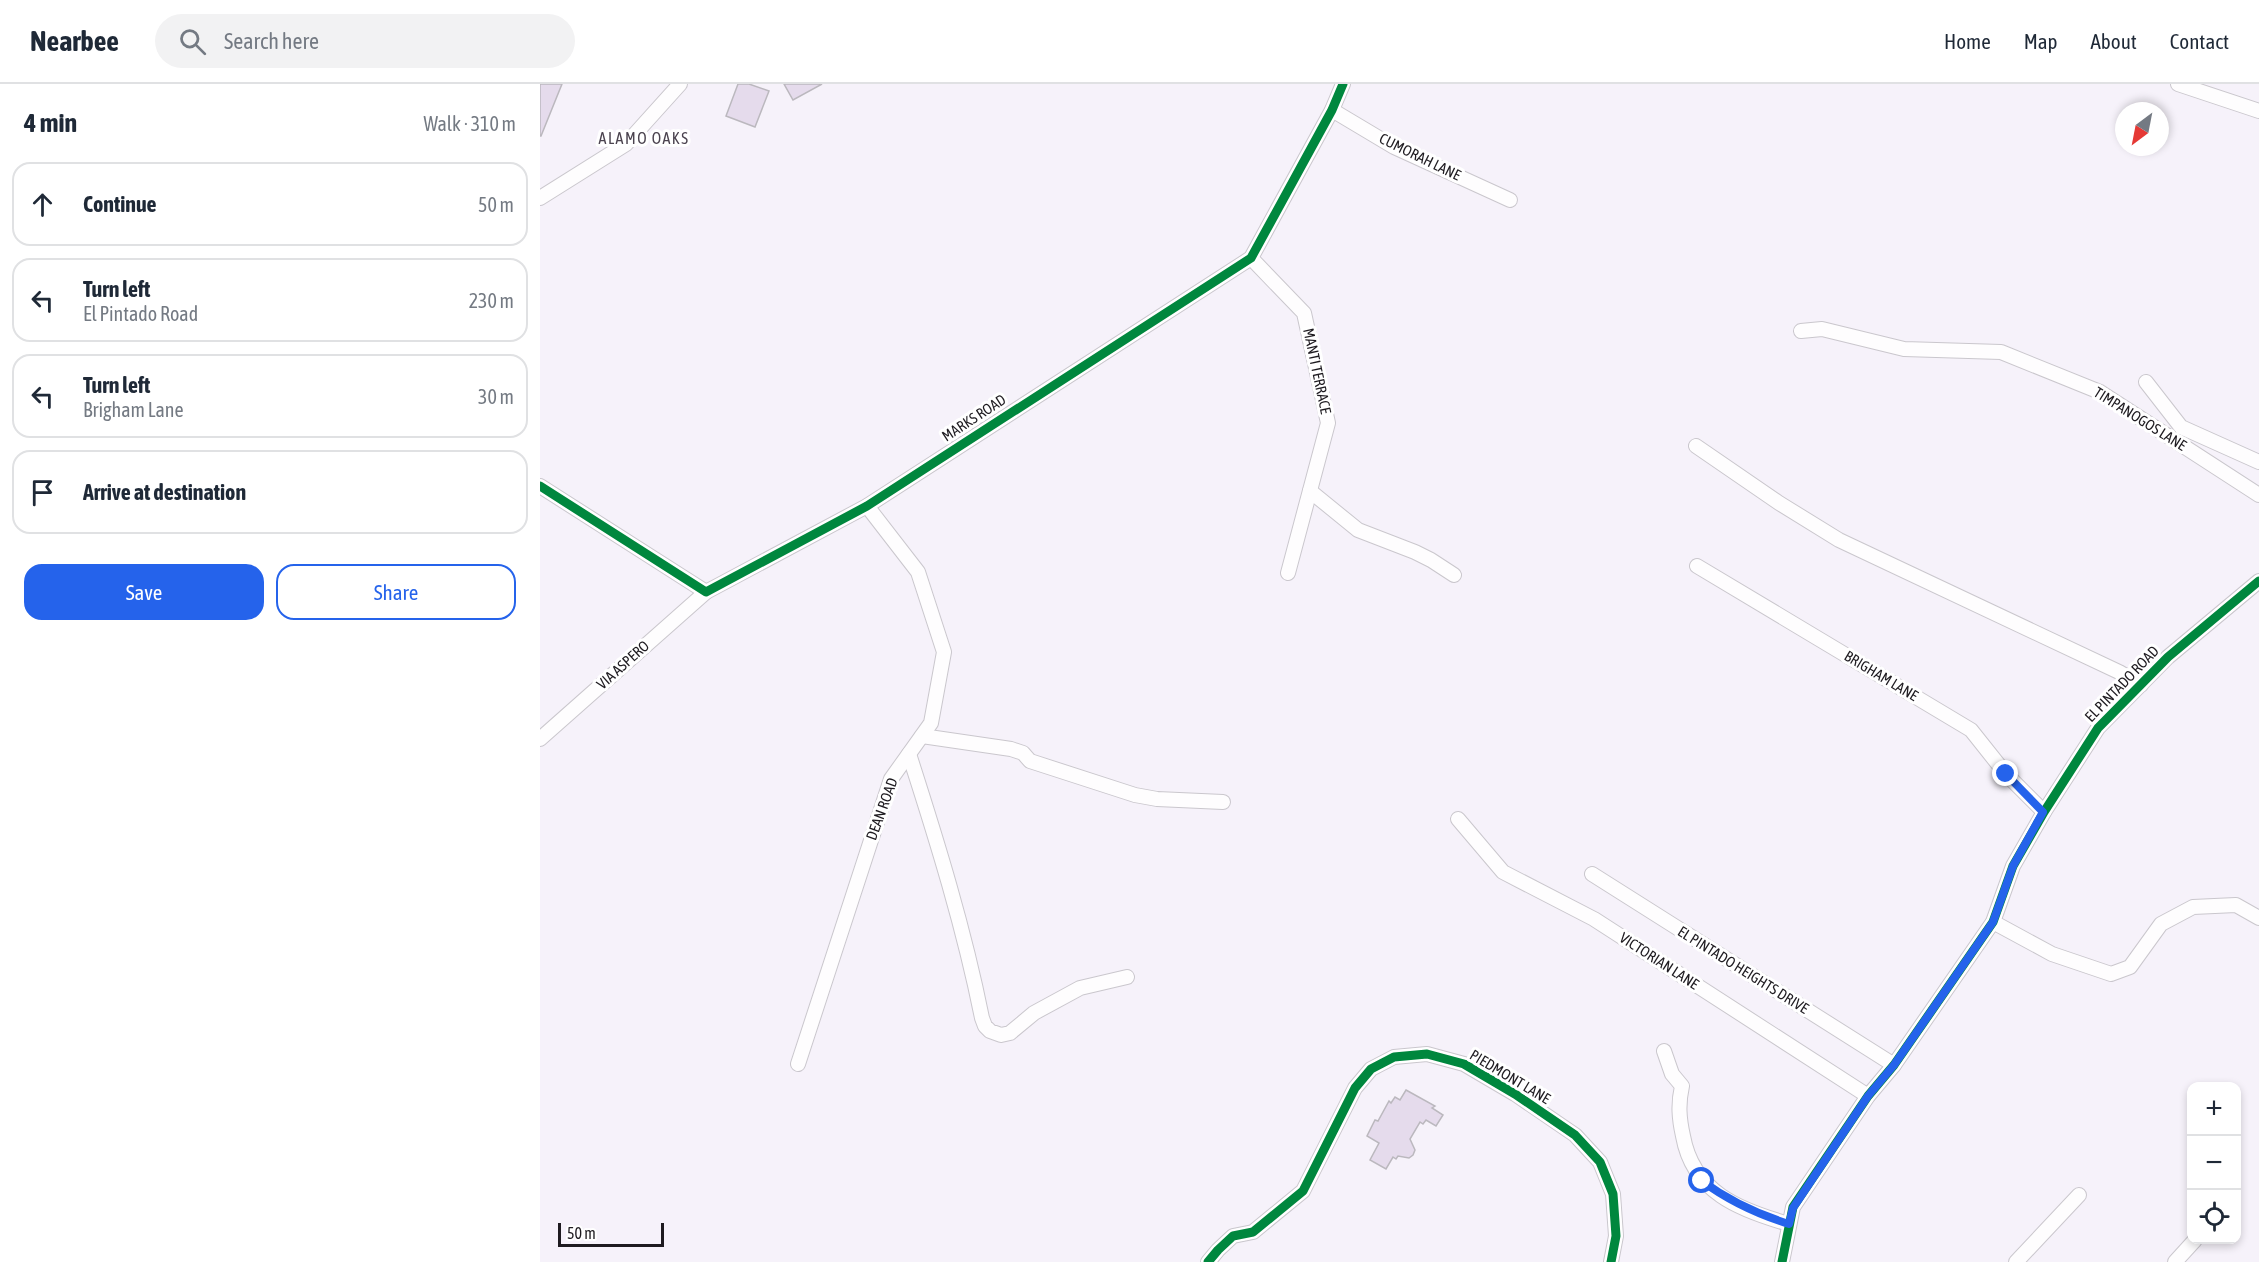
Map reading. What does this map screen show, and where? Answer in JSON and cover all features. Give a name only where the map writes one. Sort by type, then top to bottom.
[{"type":"street","points":[[540,198],[626,144],[680,84]]},
{"type":"street","name":"MARKS ROAD","points":[[706,592],[867,506],[1251,258],[1332,110],[1343,84]]},
{"type":"street","points":[[2178,84],[2259,111]]},
{"type":"street","name":"CUMORAH LANE","points":[[1332,110],[1394,147],[1510,200]]},
{"type":"street","name":"MANTI TERRACE","points":[[1251,258],[1304,313],[1328,423],[1287,573]]},
{"type":"street","name":"TIMPANOGOS LANE","points":[[1801,331],[1822,329],[1904,349],[2001,352],[2100,392],[2259,495]]},
{"type":"street","points":[[2146,382],[2181,427],[2259,462]]},
{"type":"street","points":[[1696,446],[1779,503],[1839,540],[2099,662],[2141,685]]},
{"type":"street","points":[[540,486],[706,592]]},
{"type":"street","points":[[1310,492],[1358,530],[1416,552],[1454,575]]},
{"type":"street","name":"DEAN ROAD","points":[[798,1064],[891,779],[931,723],[944,652],[918,572],[867,506]]},
{"type":"street","name":"BRIGHAM LANE","points":[[1697,566],[1971,730],[2006,774],[2043,812]]},
{"type":"street","name":"EL PINTADO ROAD","points":[[1782,1262],[1793,1208],[1868,1096],[1894,1065],[1993,922],[2013,866],[2043,812],[2098,728],[2168,657],[2259,581]]},
{"type":"street","name":"VIA ASPERO","points":[[540,739],[706,592]]},
{"type":"street","points":[[922,736],[1011,749],[1023,753],[1030,761],[1135,795],[1157,799],[1223,802]]},
{"type":"street","points":[[909,754],[949,882],[971,961],[985,1026],[990,1031],[1001,1035],[1010,1033],[1034,1013],[1080,988],[1127,977]]},
{"type":"street","name":"VICTORIAN LANE","points":[[1458,819],[1503,872],[1594,919],[1868,1096]]},
{"type":"street","name":"EL PINTADO HEIGHTS DRIVE","points":[[1592,874],[1894,1065]]},
{"type":"street","points":[[1993,922],[2052,954],[2111,974],[2130,968],[2161,924],[2193,907],[2236,905],[2259,918]]},
{"type":"street","points":[[1664,1051],[1672,1074],[1682,1086],[1678,1103],[1680,1123],[1688,1160],[1695,1172],[1702,1181],[1736,1204],[1762,1216],[1789,1224]]},
{"type":"street","name":"PIEDMONT LANE","points":[[1208,1262],[1233,1236],[1253,1232],[1303,1191],[1355,1088],[1371,1069],[1394,1057],[1427,1054],[1464,1064],[1515,1094],[1575,1135],[1600,1162],[1612,1194],[1616,1236],[1611,1262]]},
{"type":"street","points":[[2016,1262],[2079,1195]]},
{"type":"street","points":[[2175,1262],[2191,1244]]},
{"type":"building","points":[[540,84],[562,84],[541,136],[540,136]]},
{"type":"building","points":[[738,84],[749,84],[769,91],[755,127],[726,116]]},
{"type":"building","points":[[784,84],[822,84],[793,100]]},
{"type":"building","points":[[1406,1090],[1435,1106],[1432,1108],[1443,1115],[1436,1126],[1426,1120],[1423,1124],[1420,1122],[1410,1139],[1415,1150],[1413,1155],[1409,1158],[1398,1156],[1396,1159],[1393,1157],[1386,1169],[1370,1160],[1379,1143],[1367,1136],[1389,1101],[1391,1103],[1395,1097],[1400,1100]]},
{"type":"cycle path","points":[[540,486],[706,592],[867,506],[1251,258],[1332,110],[1343,84]]},
{"type":"cycle path","points":[[1782,1262],[1793,1207],[1868,1096],[1894,1065],[1993,922],[2013,866],[2044,812],[2098,728],[2168,657],[2259,581]]},
{"type":"cycle path","points":[[1208,1262],[1233,1236],[1253,1232],[1303,1191],[1355,1088],[1371,1069],[1394,1057],[1427,1054],[1464,1064],[1515,1094],[1575,1135],[1600,1162],[1613,1194],[1616,1236],[1611,1262]]},
{"type":"district","name":"ALAMO OAKS","points":[[644,138]]},
{"type":"route","points":[[1702,1181],[1736,1204],[1762,1216],[1789,1224],[1793,1208],[1868,1096],[1894,1065],[1993,922],[2013,866],[2043,812],[2006,774]]}]
